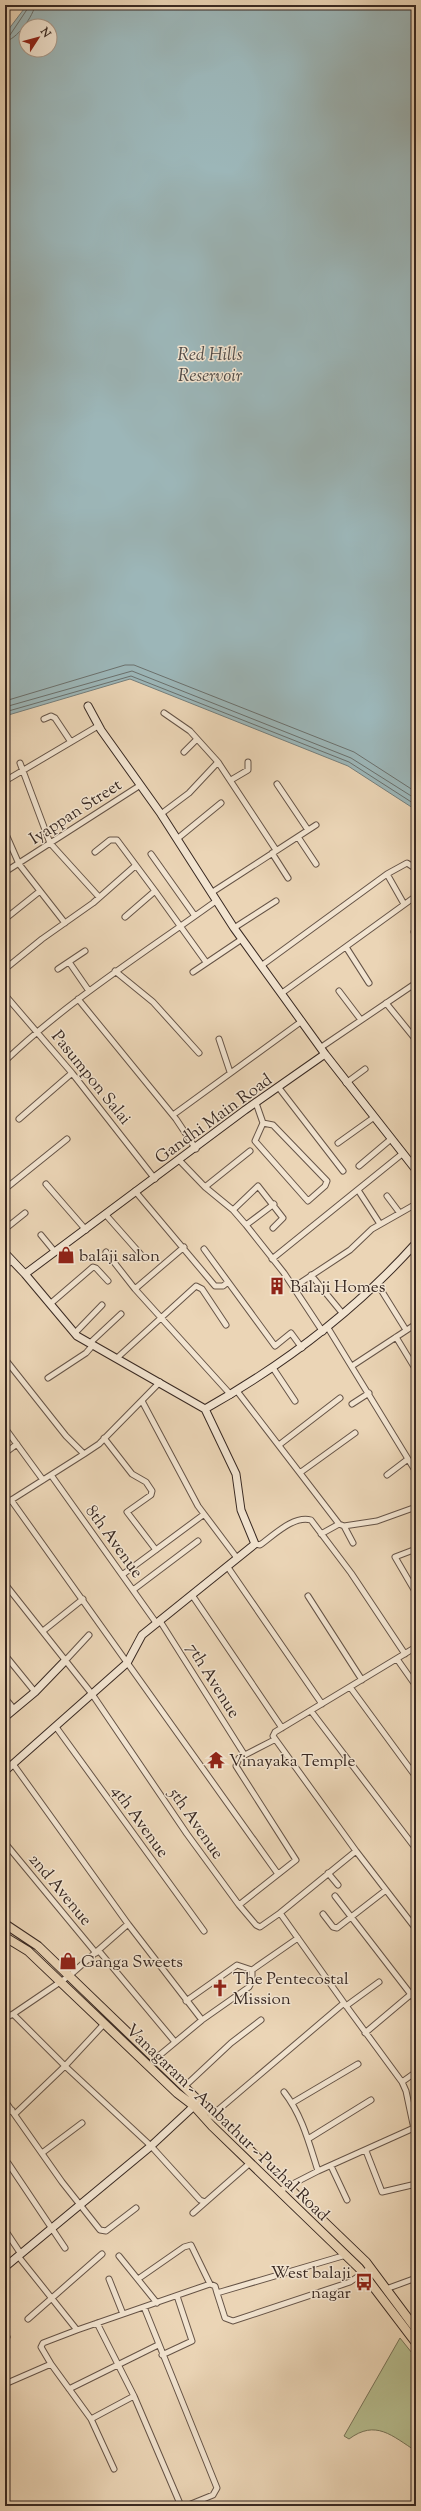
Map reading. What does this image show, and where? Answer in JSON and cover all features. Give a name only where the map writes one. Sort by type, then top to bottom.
[{"type":"main road","points":[[5,1924],[38,1946],[184,2087],[208,2115]]},
{"type":"main road","name":"Vanagaram - Ambathur - Puzhal Road","points":[[5,1937],[28,1951],[61,1981],[104,2024],[194,2106],[208,2115],[287,2187],[386,2289],[416,2329]]},
{"type":"main road","name":"Vanagaram - Ambathur - Puzhal Road","points":[[208,2115],[250,2163],[346,2256],[366,2270],[416,2343]]},
{"type":"street","points":[[88,706],[98,726],[139,786],[161,814],[234,928],[346,1083],[416,1170]]},
{"type":"street","points":[[164,713],[197,739],[218,762],[231,780],[288,878]]},
{"type":"street","points":[[44,719],[50,716],[55,718],[71,742]]},
{"type":"street","points":[[5,781],[98,726]]},
{"type":"street","points":[[184,752],[197,739]]},
{"type":"street","points":[[161,814],[188,793],[218,762]]},
{"type":"street","points":[[231,780],[248,770],[248,762]]},
{"type":"street","points":[[20,763],[50,843],[99,897]]},
{"type":"street","points":[[277,784],[308,830]]},
{"type":"street","name":"Iyappan Street","points":[[5,872],[139,786]]},
{"type":"street","points":[[177,838],[221,803]]},
{"type":"street","points":[[211,893],[316,825]]},
{"type":"street","points":[[5,832],[19,864],[65,923]]},
{"type":"street","points":[[298,837],[316,864]]},
{"type":"street","points":[[95,852],[114,839],[155,891],[206,962]]},
{"type":"street","points":[[151,854],[195,916]]},
{"type":"street","points":[[261,966],[387,874],[407,863],[416,869]]},
{"type":"street","points":[[5,970],[99,897],[135,866]]},
{"type":"street","points":[[387,874],[404,904]]},
{"type":"street","points":[[5,919],[40,891]]},
{"type":"street","points":[[125,917],[155,891]]},
{"type":"street","points":[[282,993],[416,896]]},
{"type":"street","points":[[5,1061],[36,1031],[116,971],[216,901]]},
{"type":"street","points":[[234,928],[276,901]]},
{"type":"street","points":[[193,972],[242,939]]},
{"type":"street","points":[[346,947],[369,983]]},
{"type":"street","points":[[58,969],[85,951]]},
{"type":"street","points":[[70,962],[89,991]]},
{"type":"street","points":[[116,971],[154,1002],[199,1053]]},
{"type":"street","points":[[322,1051],[361,1020],[416,983]]},
{"type":"street","points":[[339,991],[361,1020]]},
{"type":"street","name":"Pasumpon Salai","points":[[5,995],[72,1073],[155,1179]]},
{"type":"street","points":[[78,1000],[173,1115],[196,1149]]},
{"type":"street","points":[[386,1003],[416,1040]]},
{"type":"street","points":[[173,1115],[302,1021]]},
{"type":"street","points":[[219,1039],[230,1072]]},
{"type":"street","name":"Gandhi Main Road","points":[[25,1274],[106,1215],[135,1191],[155,1179],[256,1103],[279,1088],[322,1051]]},
{"type":"street","points":[[346,1083],[366,1069]]},
{"type":"street","points":[[19,1119],[72,1073]]},
{"type":"street","points":[[279,1088],[343,1171]]},
{"type":"street","points":[[256,1103],[263,1123],[255,1141],[308,1201],[325,1186],[327,1181],[273,1125],[263,1123]]},
{"type":"street","points":[[338,1143],[373,1118]]},
{"type":"street","points":[[5,1190],[67,1139]]},
{"type":"street","points":[[359,1166],[391,1139]]},
{"type":"street","points":[[205,1188],[250,1151]]},
{"type":"street","points":[[272,1259],[402,1154]]},
{"type":"street","points":[[411,1164],[416,1156]]},
{"type":"street","points":[[180,1161],[205,1188],[233,1210],[246,1224],[294,1287],[352,1366],[416,1472]]},
{"type":"street","points":[[46,1184],[86,1230]]},
{"type":"street","points":[[233,1210],[258,1186],[274,1204],[283,1218],[273,1228]]},
{"type":"street","points":[[358,1190],[380,1224]]},
{"type":"street","points":[[135,1191],[184,1246],[215,1286],[223,1286],[228,1282]]},
{"type":"street","points":[[387,1196],[399,1212]]},
{"type":"street","points":[[246,1224],[274,1204]]},
{"type":"street","points":[[294,1287],[350,1250],[380,1224],[399,1212],[416,1204]]},
{"type":"street","points":[[5,1228],[25,1213]]},
{"type":"street","points":[[106,1215],[144,1258]]},
{"type":"street","points":[[41,1235],[55,1252]]},
{"type":"street","points":[[205,1408],[234,1393],[273,1368],[326,1330],[378,1285],[416,1243]]},
{"type":"street","points":[[135,1289],[184,1246]]},
{"type":"street","points":[[204,1249],[275,1346],[291,1333],[302,1348]]},
{"type":"street","points":[[106,1252],[135,1289],[234,1393],[279,1445],[342,1525],[353,1543]]},
{"type":"street","points":[[5,1253],[25,1274],[75,1333],[91,1344],[205,1408],[236,1474],[241,1510],[255,1544]]},
{"type":"street","points":[[5,1266],[12,1260]]},
{"type":"street","points":[[50,1304],[93,1268],[96,1268],[108,1281]]},
{"type":"street","points":[[311,1275],[343,1314]]},
{"type":"street","points":[[378,1285],[406,1330]]},
{"type":"street","points":[[117,1358],[161,1317],[199,1286],[226,1325]]},
{"type":"street","points":[[75,1333],[102,1305]]},
{"type":"street","points":[[48,1378],[86,1353],[91,1344],[121,1314]]},
{"type":"street","points":[[352,1366],[416,1324]]},
{"type":"street","points":[[396,1337],[416,1370]]},
{"type":"street","points":[[5,1359],[66,1436],[84,1454]]},
{"type":"street","points":[[273,1368],[296,1401]]},
{"type":"street","points":[[5,1504],[84,1454],[104,1438],[160,1382]]},
{"type":"street","points":[[352,1404],[369,1393]]},
{"type":"street","points":[[279,1445],[340,1398]]},
{"type":"street","points":[[142,1401],[203,1515],[237,1558]]},
{"type":"street","points":[[5,1428],[43,1480]]},
{"type":"street","points":[[301,1472],[355,1433]]},
{"type":"street","points":[[104,1438],[132,1474],[146,1482],[152,1490],[151,1495],[127,1512],[156,1550]]},
{"type":"street","points":[[5,1453],[17,1444]]},
{"type":"street","points":[[387,1474],[408,1459]]},
{"type":"street","name":"8th Avenue","points":[[51,1475],[122,1575],[158,1622]]},
{"type":"street","points":[[11,1500],[278,1874]]},
{"type":"street","points":[[321,1534],[342,1525],[376,1521],[416,1506]]},
{"type":"street","points":[[122,1575],[203,1515]]},
{"type":"street","points":[[5,1772],[128,1663],[142,1635],[255,1544],[260,1544],[292,1522],[304,1518],[311,1520],[405,1654]]},
{"type":"street","points":[[133,1590],[198,1541]]},
{"type":"street","points":[[416,1549],[395,1557],[416,1593]]},
{"type":"street","points":[[227,1566],[322,1704]]},
{"type":"street","name":"5th Avenue","points":[[5,1584],[43,1631],[64,1662],[92,1694],[187,1834],[239,1905],[256,1925],[260,1927],[280,1913]]},
{"type":"street","points":[[192,1595],[282,1728]]},
{"type":"street","points":[[308,1596],[362,1680]]},
{"type":"street","points":[[43,1631],[83,1599]]},
{"type":"street","name":"7th Avenue","points":[[158,1622],[244,1754]]},
{"type":"street","points":[[5,1717],[35,1692],[89,1635]]},
{"type":"street","points":[[416,1647],[275,1732],[273,1736],[274,1740],[356,1851],[416,1929]]},
{"type":"street","points":[[5,1655],[35,1692]]},
{"type":"street","points":[[397,1659],[416,1686]]},
{"type":"street","points":[[350,1687],[416,1777]]},
{"type":"street","points":[[5,1698],[14,1709]]},
{"type":"street","points":[[310,1711],[416,1849]]},
{"type":"street","name":"4th Avenue","points":[[56,1726],[204,1931]]},
{"type":"street","points":[[239,1905],[293,1864],[296,1856],[239,1772],[237,1762],[244,1754],[274,1740]]},
{"type":"street","points":[[13,1764],[128,1924],[202,2020]]},
{"type":"street","name":"2nd Avenue","points":[[5,1843],[175,2042]]},
{"type":"street","points":[[279,2191],[318,2170],[331,2166],[415,2128],[406,2091],[402,2082],[365,2033],[280,1913],[356,1851]]},
{"type":"street","points":[[328,1873],[338,1885]]},
{"type":"street","points":[[323,1914],[335,1928],[352,1918],[386,1890]]},
{"type":"street","points":[[335,1896],[416,2001]]},
{"type":"street","points":[[5,2018],[69,1976],[128,1924]]},
{"type":"street","points":[[252,1970],[298,1938]]},
{"type":"street","points":[[186,2001],[236,1965],[252,1970]]},
{"type":"street","points":[[155,2059],[202,2020],[249,1986],[252,1981],[252,1970]]},
{"type":"street","points":[[208,2115],[345,2004],[379,1982]]},
{"type":"street","points":[[365,2033],[416,1990]]},
{"type":"street","points":[[13,2014],[65,2066],[150,2146],[200,2200],[205,2202]]},
{"type":"street","points":[[184,2087],[231,2043],[261,2020]]},
{"type":"street","points":[[5,2114],[13,2112],[65,2066],[104,2024]]},
{"type":"street","points":[[292,2103],[358,2064]]},
{"type":"street","points":[[402,2082],[416,2072]]},
{"type":"street","points":[[284,2092],[292,2103],[308,2139],[318,2170]]},
{"type":"street","points":[[308,2139],[371,2100]]},
{"type":"street","points":[[5,2101],[80,2205],[103,2232],[136,2208]]},
{"type":"street","points":[[5,2267],[150,2146],[194,2106]]},
{"type":"street","points":[[42,2153],[82,2123]]},
{"type":"street","points":[[366,2150],[382,2192],[416,2184]]},
{"type":"street","points":[[5,2162],[8,2163],[65,2248]]},
{"type":"street","points":[[193,2213],[250,2163]]},
{"type":"street","points":[[331,2166],[347,2200]]},
{"type":"street","points":[[5,2230],[19,2255],[77,2330]]},
{"type":"street","points":[[138,2279],[184,2247],[191,2245],[210,2284],[215,2286],[224,2318],[229,2322],[350,2282],[366,2270]]},
{"type":"street","points":[[28,2319],[102,2254]]},
{"type":"street","points":[[119,2256],[157,2303]]},
{"type":"street","points":[[217,2293],[346,2256]]},
{"type":"street","points":[[386,2289],[416,2278]]},
{"type":"street","points":[[109,2279],[123,2314]]},
{"type":"street","points":[[114,2469],[91,2419],[51,2364],[41,2347],[43,2344],[77,2330],[210,2284]]},
{"type":"street","points":[[162,2355],[192,2341],[177,2296]]},
{"type":"street","points":[[144,2307],[162,2355],[217,2488],[212,2495],[186,2506]]},
{"type":"street","points":[[97,2323],[134,2396],[181,2506]]},
{"type":"street","points":[[69,2389],[158,2345]]},
{"type":"street","points":[[5,2384],[51,2364]]},
{"type":"street","points":[[91,2419],[134,2396]]},
{"type":"green space","points":[[400,2338],[416,2358],[416,2451],[391,2435],[376,2430],[367,2430],[349,2439],[344,2436]]},
{"type":"water","name":"Red Hills Reservoir","points":[[27,5],[416,5],[416,810],[348,766],[130,679],[5,716],[5,34]]},
{"type":"place","name":"balaji salon","points":[[66,1255]]},
{"type":"place","name":"Balaji Homes","points":[[277,1286]]},
{"type":"place","name":"Vinayaka Temple","points":[[216,1760]]},
{"type":"place","name":"Ganga Sweets","points":[[68,1961]]},
{"type":"place","name":"The Pentecostal Mission","points":[[220,1988]]},
{"type":"place","name":"West balaji nagar","points":[[364,2282]]}]
